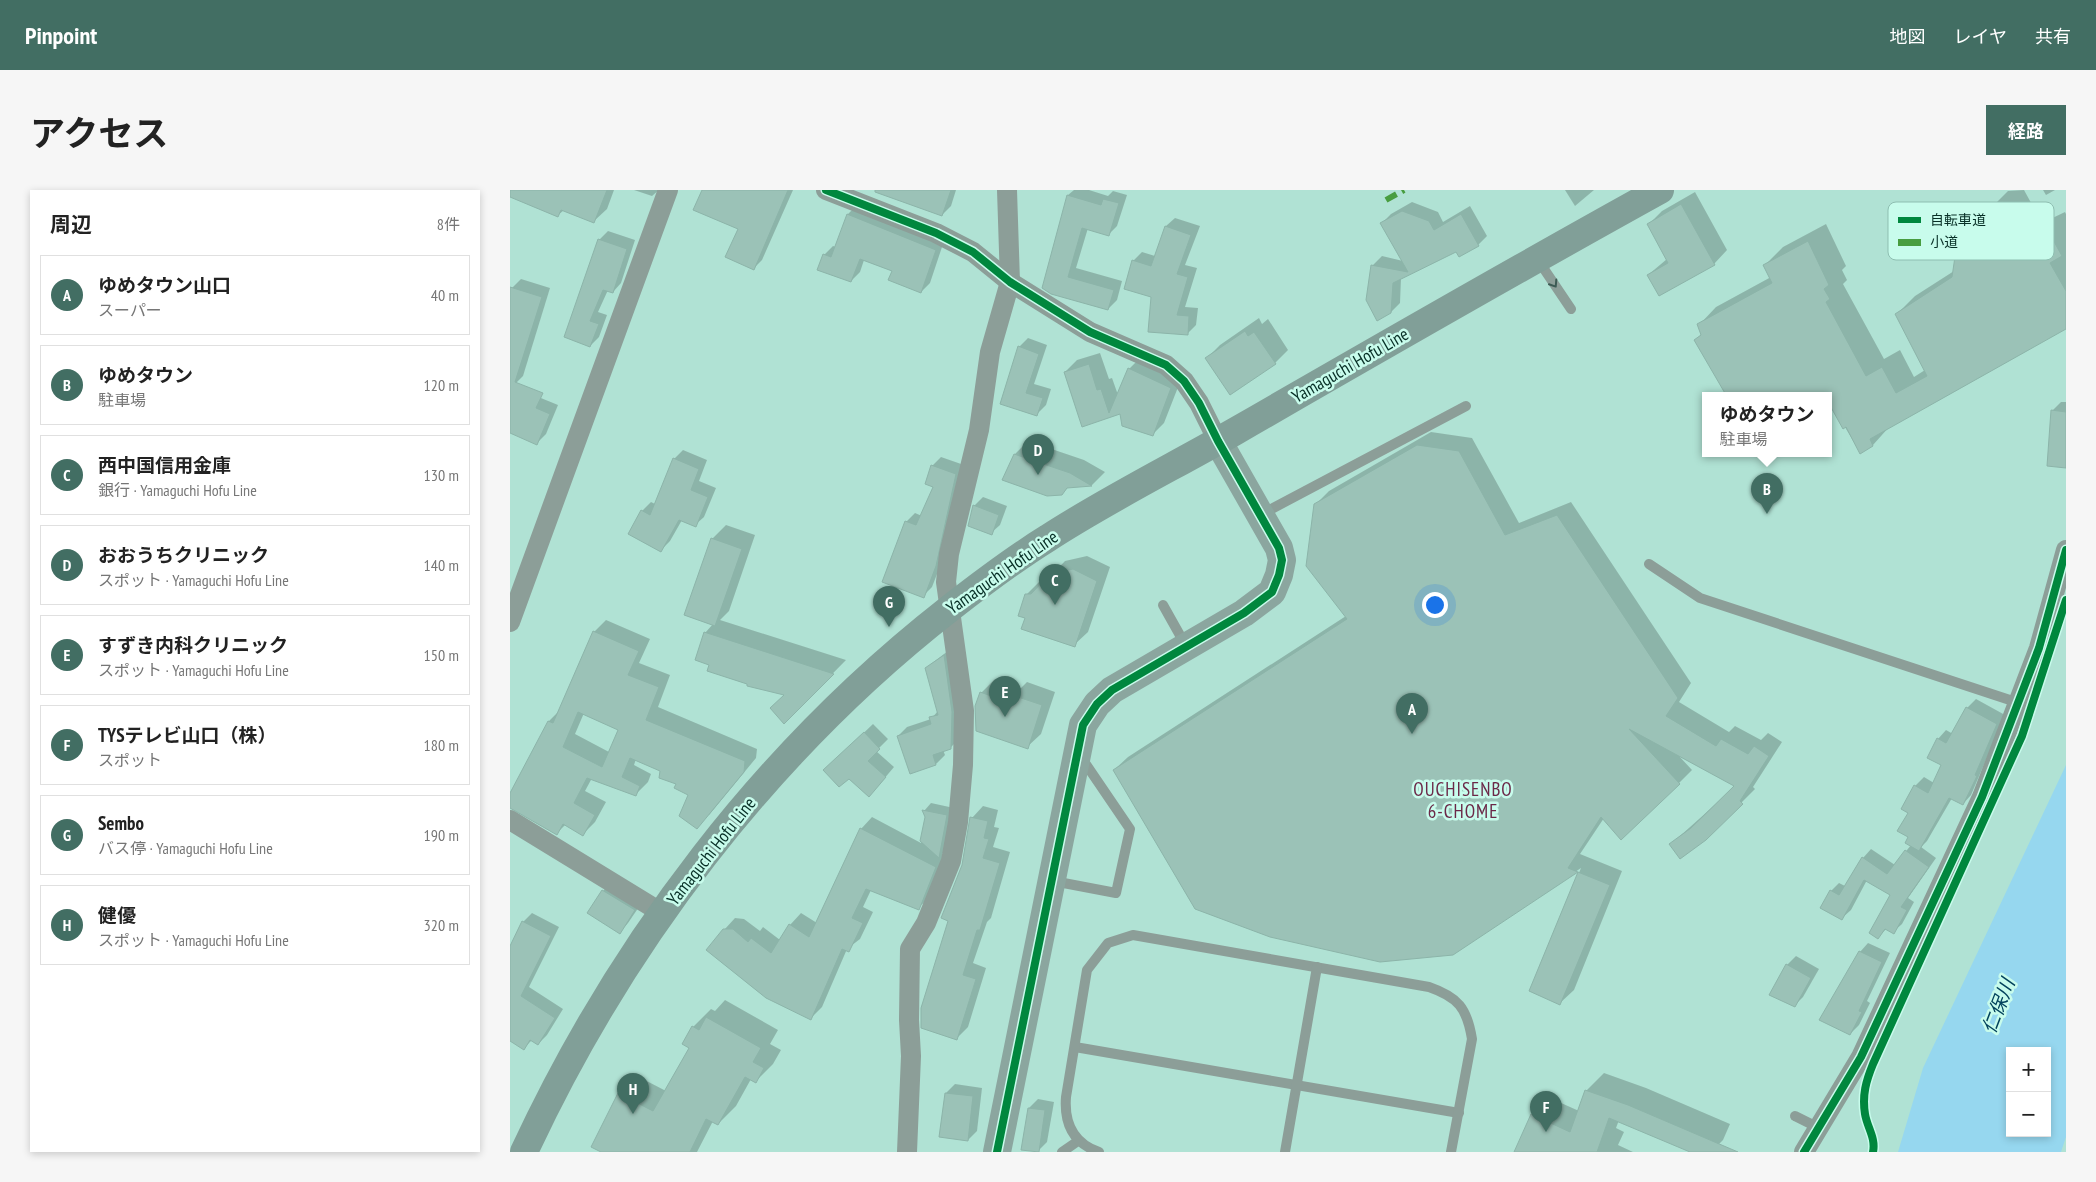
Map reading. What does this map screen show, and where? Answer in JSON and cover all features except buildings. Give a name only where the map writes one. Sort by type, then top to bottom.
[{"type":"main road","name":"Yamaguchi Hofu Line","points":[[524,1152],[600,1006],[662,913],[709,849],[792,754],[853,692],[949,609],[1048,537],[1660,190]]},
{"type":"street","points":[[510,622],[668,190]]},
{"type":"street","points":[[826,190],[936,233],[973,252],[1010,282],[1090,332],[1166,365],[1184,381],[1199,403],[1218,441],[1262,514],[1279,548],[1282,560],[1279,575],[1272,592],[1244,613],[1112,690],[1097,704],[1083,725],[997,1152]]},
{"type":"street","points":[[907,1152],[911,1056],[909,1020],[910,949],[929,916],[951,861],[958,822],[963,765],[964,711],[946,582],[949,554],[979,430],[990,352],[1010,282],[1007,190]]},
{"type":"street","points":[[1804,1152],[1861,1057],[1982,797],[2039,648],[2066,550]]},
{"type":"street","points":[[510,820],[662,913]]},
{"type":"lane","points":[[1538,259],[1571,309]]},
{"type":"lane","points":[[1262,514],[1466,406]]},
{"type":"lane","points":[[1649,564],[1700,598],[2019,703]]},
{"type":"lane","points":[[1163,605],[1186,647]]},
{"type":"lane","points":[[1051,881],[1116,893],[1130,829],[1077,752]]},
{"type":"lane","points":[[1100,1152],[1078,1141],[1064,1114],[1087,970],[1108,943],[1133,935],[1429,987],[1453,998],[1469,1020],[1472,1039],[1451,1152]]},
{"type":"lane","points":[[1285,1152],[1317,967]]},
{"type":"lane","points":[[1075,1047],[1459,1113]]},
{"type":"lane","points":[[1795,1116],[1818,1127]]},
{"type":"lane","points":[[1062,1152],[1078,1141]]},
{"type":"water","name":"仁保川","points":[[2066,765],[2066,1137],[2061,1152],[1898,1152],[1923,1068]]},
{"type":"marked path","points":[[1386,200],[1404,190]]},
{"type":"cycle path","points":[[826,190],[936,233],[973,252],[1010,282],[1090,332],[1166,365],[1184,381],[1199,403],[1218,441],[1279,548],[1282,560],[1279,575],[1272,592],[1244,613],[1112,690],[1097,704],[1083,725],[997,1152]]},
{"type":"cycle path","points":[[1804,1152],[1861,1057],[1982,797],[2039,648],[2066,550]]},
{"type":"cycle path","points":[[1873,1152],[1874,1147],[1864,1107],[1864,1094],[1868,1076],[2022,736],[2066,600]]},
{"type":"place","name":"おおうちクリニック","points":[[1038,475]]},
{"type":"place","name":"ゆめタウン","points":[[1767,514]]},
{"type":"place","name":"西中国信用金庫","points":[[1055,605]]},
{"type":"place","name":"Sembo","points":[[889,627]]},
{"type":"place","name":"すずき内科クリニック","points":[[1005,717]]},
{"type":"place","name":"ゆめタウン山口","points":[[1412,734]]},
{"type":"place","name":"健優","points":[[633,1114]]},
{"type":"place","name":"TYSテレビ山口（株）","points":[[1546,1132]]},
{"type":"district","name":"OUCHISENBO 6-CHOME","points":[[1463,800]]}]
